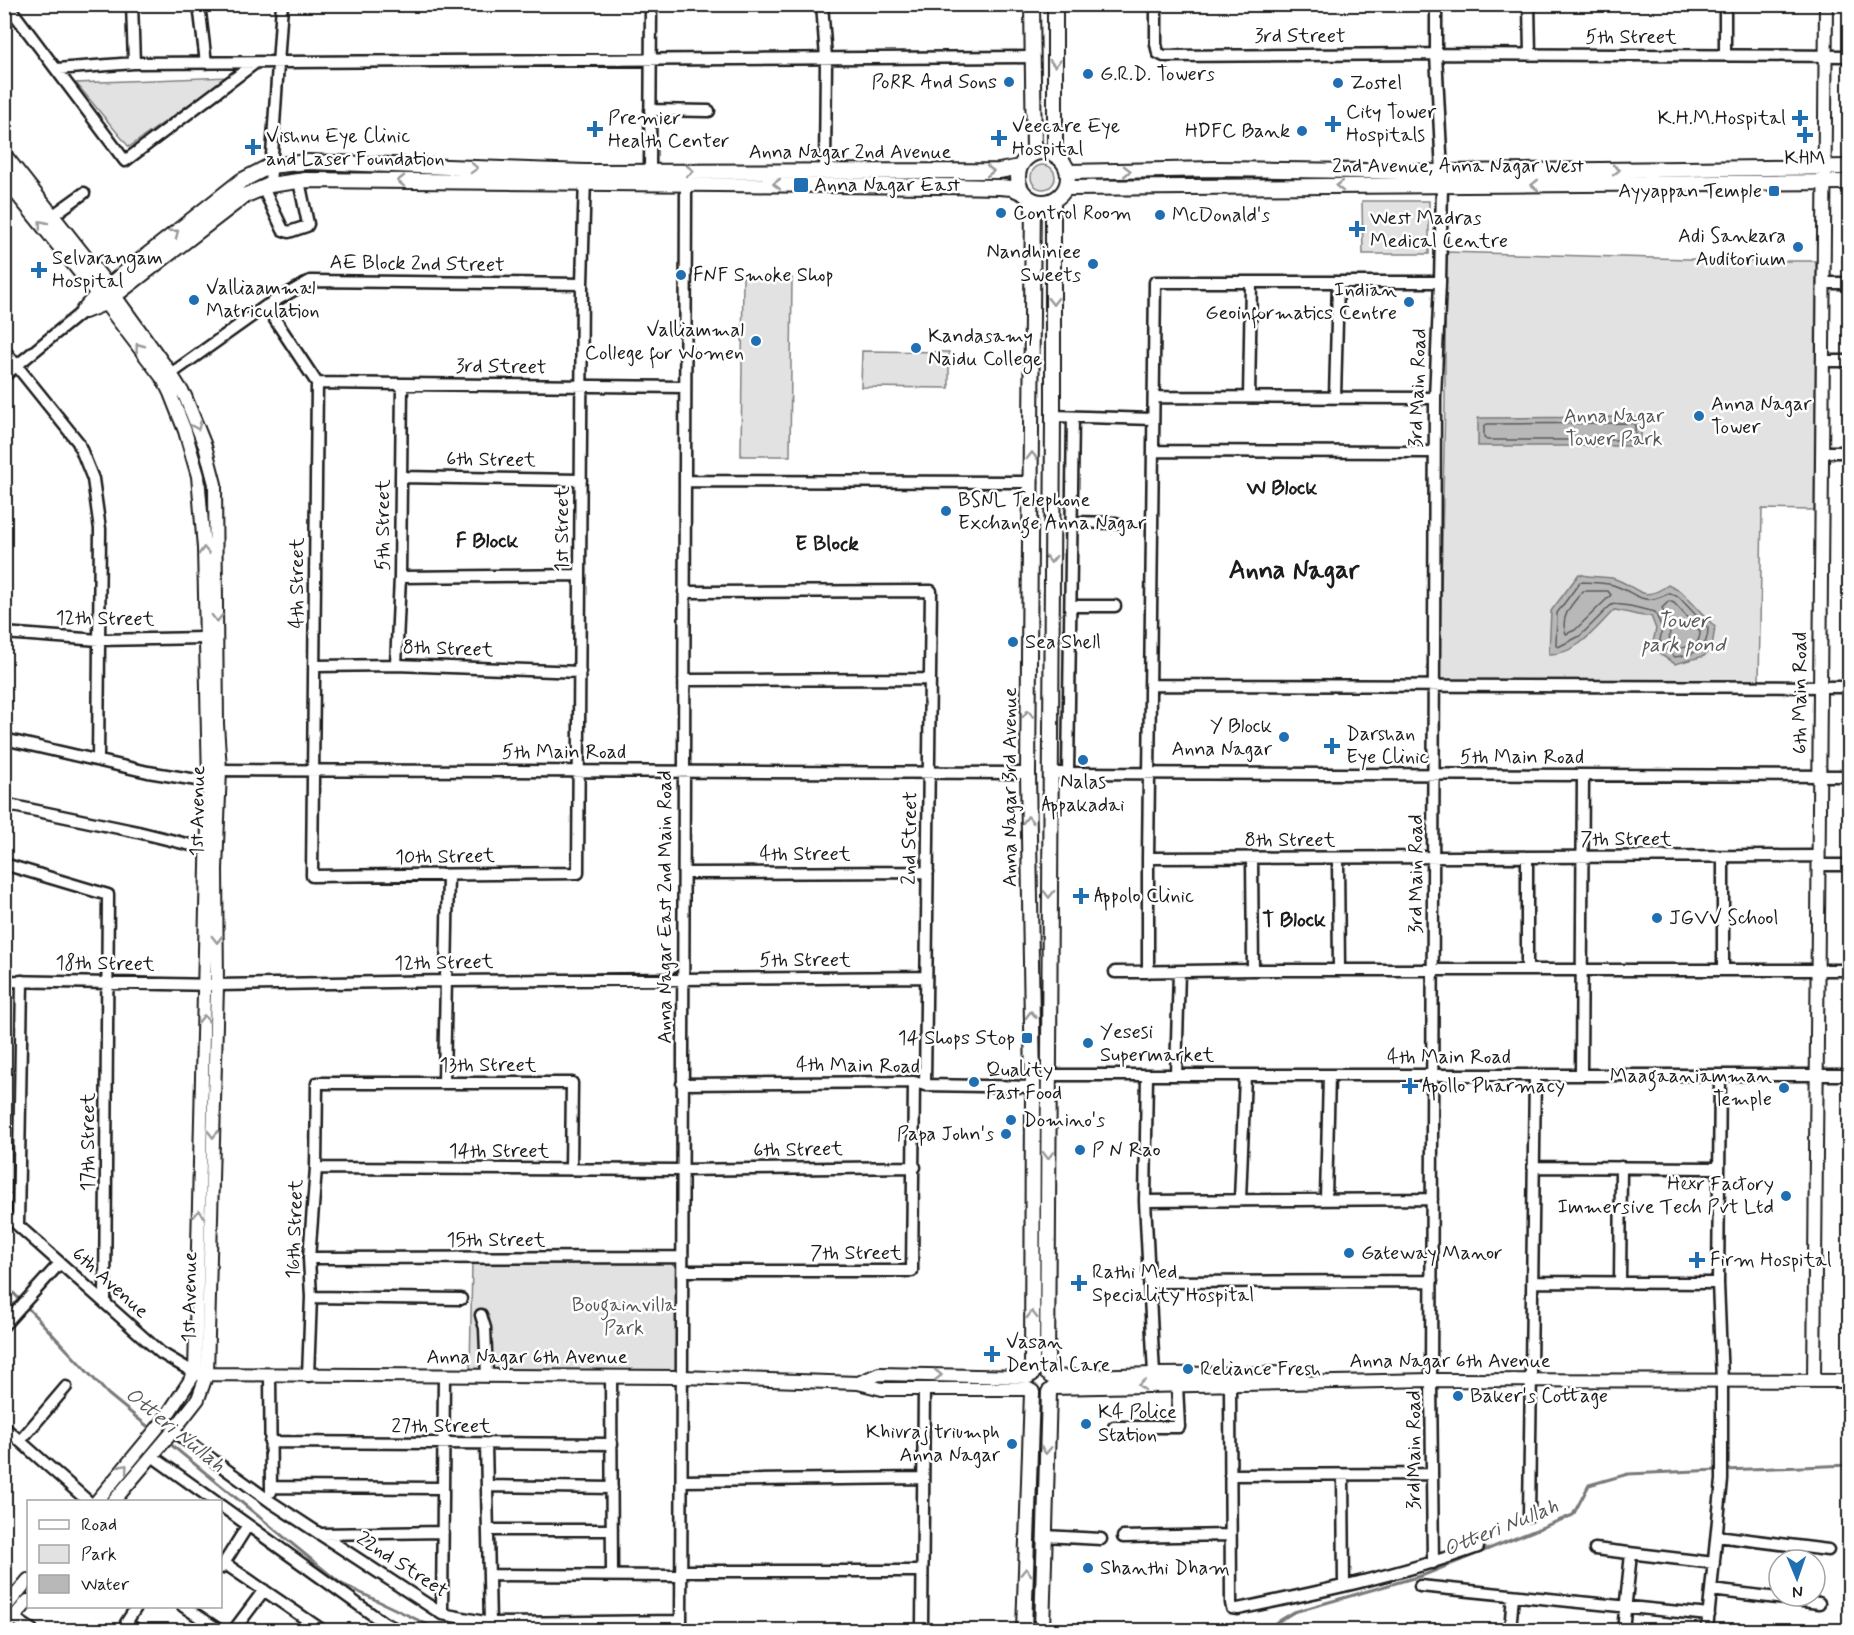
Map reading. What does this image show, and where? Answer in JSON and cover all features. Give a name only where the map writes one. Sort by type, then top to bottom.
[{"type":"main road","points":[[1032,4],[1034,148],[1020,167],[1019,183],[1028,197],[1043,203],[1053,201],[1063,194],[1068,172],[1055,148],[1054,4]]},
{"type":"main road","points":[[1034,148],[1045,152],[1055,148]]},
{"type":"main road","name":"1st Avenue","points":[[4,155],[52,216],[106,295]]},
{"type":"main road","name":"Anna Nagar 2nd Avenue","points":[[106,295],[241,181],[270,166],[308,162],[686,184],[999,187],[1012,188],[1028,197]]},
{"type":"main road","name":"Anna Nagar 2nd Avenue","points":[[83,311],[244,196],[266,187],[299,181],[585,178],[650,172],[999,171],[1020,167]]},
{"type":"main road","name":"2nd Avenue, Anna Nagar West","points":[[1066,188],[1850,167]]},
{"type":"main road","name":"2nd Avenue, Anna Nagar West","points":[[1068,172],[1215,170],[1442,179],[1850,182]]},
{"type":"main road","name":"1st Avenue","points":[[4,177],[106,295]]},
{"type":"main road","name":"Anna Nagar 3rd Avenue","points":[[1024,1630],[1030,1383],[1033,1087],[1028,773],[1032,482],[1028,197]]},
{"type":"main road","name":"Anna Nagar 3rd Avenue","points":[[1042,1630],[1049,1382],[1048,1075],[1053,201]]},
{"type":"main road","points":[[1039,1371],[1049,1382],[1038,1395],[1030,1383],[1039,1371]]},
{"type":"street","points":[[132,4],[134,63]]},
{"type":"street","points":[[199,4],[206,63]]},
{"type":"street","points":[[282,4],[270,166],[266,187],[283,230],[290,232],[308,224],[299,181]]},
{"type":"street","points":[[650,172],[651,4]]},
{"type":"street","points":[[822,4],[826,58],[825,171]]},
{"type":"street","name":"3rd Street","points":[[1156,4],[1156,44],[1158,53],[1164,56],[1436,54]]},
{"type":"street","name":"3rd Main Road","points":[[1433,1563],[1431,1380],[1434,452],[1442,179],[1436,4]]},
{"type":"street","points":[[1529,4],[1530,54]]},
{"type":"street","points":[[1725,4],[1725,55]]},
{"type":"street","name":"6th Main Road","points":[[1814,1381],[1826,4]]},
{"type":"street","points":[[10,8],[125,161],[255,62]]},
{"type":"street","name":"5th Street","points":[[1436,54],[1825,56]]},
{"type":"street","points":[[1825,56],[1850,56]]},
{"type":"street","points":[[57,69],[134,63],[1033,57]]},
{"type":"street","points":[[650,110],[709,111]]},
{"type":"street","name":"1st Street","points":[[578,873],[582,284],[585,178]]},
{"type":"street","name":"Anna Nagar East 2nd Main Road","points":[[681,1626],[686,184]]},
{"type":"street","points":[[52,216],[84,193]]},
{"type":"street","name":"AE Block 2nd Street","points":[[167,376],[266,306],[310,281],[582,284]]},
{"type":"street","points":[[1148,972],[1155,282],[1440,282]]},
{"type":"street","points":[[1249,397],[1251,282]]},
{"type":"street","points":[[1335,397],[1338,282]]},
{"type":"street","points":[[1823,283],[1850,283]]},
{"type":"street","name":"1st Avenue","points":[[106,295],[167,376],[185,396],[205,446],[214,484],[217,724],[207,849],[211,985]]},
{"type":"street","points":[[266,306],[317,383]]},
{"type":"street","points":[[4,376],[83,311]]},
{"type":"street","points":[[4,350],[78,442],[93,479],[100,529],[98,760]]},
{"type":"street","points":[[1823,361],[1850,361]]},
{"type":"street","name":"1st Avenue","points":[[115,1500],[198,1399],[201,1374],[216,869],[205,638],[204,548],[198,476],[185,431],[170,393],[167,376]]},
{"type":"street","name":"3rd Street","points":[[317,383],[685,387]]},
{"type":"street","name":"4th Street","points":[[312,876],[317,383]]},
{"type":"street","name":"5th Street","points":[[396,665],[400,577],[402,384]]},
{"type":"street","points":[[1154,397],[1435,398]]},
{"type":"street","points":[[1053,416],[1153,419]]},
{"type":"street","points":[[1068,773],[1073,417]]},
{"type":"street","points":[[1154,451],[1434,452]]},
{"type":"street","points":[[1822,452],[1850,452]]},
{"type":"street","name":"6th Street","points":[[401,477],[581,480]]},
{"type":"street","points":[[685,481],[1032,482]]},
{"type":"street","points":[[1072,522],[1116,524]]},
{"type":"street","points":[[400,577],[580,575]]},
{"type":"street","name":"2nd Street","points":[[684,592],[930,591],[926,1086]]},
{"type":"street","points":[[1071,606],[1115,606]]},
{"type":"street","name":"12th Street","points":[[4,633],[99,640],[205,638]]},
{"type":"street","name":"8th Street","points":[[315,666],[396,665],[580,672]]},
{"type":"street","points":[[684,680],[930,679]]},
{"type":"street","points":[[1150,686],[1850,687]]},
{"type":"street","name":"5th Main Road","points":[[4,739],[148,772],[212,774],[313,769],[1028,773]]},
{"type":"street","name":"5th Main Road","points":[[1050,773],[1850,776]]},
{"type":"street","points":[[1581,1075],[1583,775]]},
{"type":"street","points":[[4,804],[207,849]]},
{"type":"street","name":"8th Street","points":[[1148,858],[1433,857]]},
{"type":"street","name":"7th Street","points":[[1433,857],[1723,857],[1819,861],[1850,865]]},
{"type":"street","points":[[1527,857],[1527,970]]},
{"type":"street","points":[[1723,857],[1724,970]]},
{"type":"street","points":[[1252,858],[1252,970]]},
{"type":"street","points":[[1338,858],[1339,970]]},
{"type":"street","name":"17th Street","points":[[4,864],[108,895],[105,1303]]},
{"type":"street","name":"4th Street","points":[[684,873],[928,872]]},
{"type":"street","name":"10th Street","points":[[312,876],[578,873]]},
{"type":"street","points":[[444,1083],[448,875]]},
{"type":"street","points":[[1115,972],[1850,970]]},
{"type":"street","points":[[1176,1075],[1179,972]]},
{"type":"street","name":"5th Street","points":[[683,979],[926,977]]},
{"type":"street","name":"12th Street","points":[[211,985],[683,979]]},
{"type":"street","name":"18th Street","points":[[4,981],[211,985]]},
{"type":"street","points":[[18,1225],[22,981]]},
{"type":"street","name":"4th Main Road","points":[[1048,1075],[1850,1075]]},
{"type":"street","points":[[1147,1075],[1145,1201],[1154,1374]]},
{"type":"street","points":[[1240,1200],[1245,1075]]},
{"type":"street","points":[[1326,1199],[1329,1075]]},
{"type":"street","points":[[1529,1516],[1535,1075]]},
{"type":"street","points":[[1707,1630],[1722,1480],[1722,1381],[1718,1283],[1720,1075]]},
{"type":"street","name":"4th Main Road","points":[[682,1084],[914,1082],[926,1086],[1033,1087]]},
{"type":"street","name":"7th Street","points":[[683,1271],[912,1271],[915,1167],[914,1082]]},
{"type":"street","name":"13th Street","points":[[317,1083],[572,1083],[571,1169]]},
{"type":"street","name":"16th Street","points":[[308,1376],[311,1297],[309,1258],[316,1168],[317,1083]]},
{"type":"street","name":"6th Street","points":[[682,1170],[915,1167]]},
{"type":"street","points":[[1533,1167],[1719,1168]]},
{"type":"street","points":[[1620,1283],[1621,1167]]},
{"type":"street","name":"14th Street","points":[[316,1168],[682,1170]]},
{"type":"street","points":[[1145,1201],[1432,1198]]},
{"type":"street","name":"6th Avenue","points":[[4,1213],[160,1353],[201,1374]]},
{"type":"street","name":"15th Street","points":[[309,1258],[682,1257]]},
{"type":"street","points":[[7,1318],[60,1263]]},
{"type":"street","points":[[1151,1282],[1432,1281]]},
{"type":"street","points":[[1532,1282],[1718,1283]]},
{"type":"street","points":[[311,1297],[461,1299]]},
{"type":"street","points":[[481,1315],[485,1328],[487,1376]]},
{"type":"street","points":[[1049,1382],[1154,1374],[1298,1373],[1305,1382]]},
{"type":"street","points":[[98,1500],[201,1374]]},
{"type":"street","name":"Anna Nagar 6th Avenue","points":[[201,1374],[682,1377],[858,1383],[882,1389],[1030,1383]]},
{"type":"street","name":"Anna Nagar 6th Avenue","points":[[858,1383],[879,1374],[1030,1383]]},
{"type":"street","points":[[270,1375],[271,1502]]},
{"type":"street","points":[[442,1614],[444,1376]]},
{"type":"street","points":[[611,1377],[612,1576]]},
{"type":"street","name":"Anna Nagar 6th Avenue","points":[[1049,1382],[1230,1385],[1431,1380],[1850,1382]]},
{"type":"street","points":[[1114,1427],[1179,1427],[1177,1385]]},
{"type":"street","points":[[1230,1385],[1230,1535],[1233,1608],[1238,1609],[1344,1586],[1433,1563],[1478,1547]]},
{"type":"street","points":[[20,1441],[66,1387]]},
{"type":"street","points":[[922,1625],[924,1389]]},
{"type":"street","points":[[4,1427],[87,1500]]},
{"type":"street","name":"22nd Street","points":[[168,1437],[322,1534],[442,1614],[490,1623],[681,1626]]},
{"type":"street","name":"27th Street","points":[[270,1442],[612,1444]]},
{"type":"street","points":[[486,1444],[490,1623]]},
{"type":"street","points":[[152,1456],[210,1500]]},
{"type":"street","points":[[1230,1475],[1432,1474]]},
{"type":"street","points":[[1343,1475],[1344,1586]]},
{"type":"street","points":[[682,1481],[922,1478]]},
{"type":"street","points":[[488,1486],[612,1488]]},
{"type":"street","points":[[272,1487],[443,1488]]},
{"type":"street","points":[[222,1506],[384,1623],[398,1630]]},
{"type":"street","points":[[248,1525],[222,1565],[264,1590],[316,1629]]},
{"type":"street","points":[[488,1530],[612,1530]]},
{"type":"street","points":[[322,1534],[443,1532]]},
{"type":"street","points":[[1123,1537],[1230,1535]]},
{"type":"street","points":[[1044,1536],[1101,1539]]},
{"type":"street","points":[[1717,1536],[1828,1550]]},
{"type":"street","points":[[1595,1550],[1714,1563]]},
{"type":"street","points":[[1623,1630],[1631,1554]]},
{"type":"street","points":[[489,1575],[612,1576],[681,1573],[922,1571]]},
{"type":"street","points":[[4,1609],[27,1581]]},
{"type":"street","points":[[1420,1586],[1709,1615]]},
{"type":"street","points":[[234,1630],[264,1590]]},
{"type":"street","points":[[1712,1590],[1767,1597]]},
{"type":"street","points":[[1510,1630],[1513,1596]]},
{"type":"street","points":[[4,1629],[27,1602]]},
{"type":"street","points":[[136,1608],[126,1623],[137,1630]]},
{"type":"street","points":[[188,1608],[219,1630]]},
{"type":"street","points":[[14,1618],[32,1630]]},
{"type":"green space","points":[[228,77],[129,147],[76,83]]},
{"type":"green space","points":[[1043,165],[1052,168],[1055,177],[1052,186],[1043,189],[1034,186],[1031,177],[1034,168]]},
{"type":"green space","points":[[1362,201],[1429,201],[1429,254],[1363,254]]},
{"type":"green space","name":"Anna Nagar Tower Park","points":[[1445,252],[1816,261],[1814,510],[1762,509],[1759,684],[1439,684],[1445,402]]},
{"type":"green space","points":[[743,277],[792,277],[790,456],[741,456]]},
{"type":"green space","points":[[862,351],[949,352],[949,388],[861,387]]},
{"type":"green space","points":[[4,1149],[12,1149],[14,1196],[5,1190]]},
{"type":"green space","name":"Bougainvilla Park","points":[[679,1262],[678,1372],[470,1370],[472,1263]]},
{"type":"water","points":[[1641,417],[1641,446],[1478,446],[1478,418]]},
{"type":"water","name":"Tower park pond","points":[[1579,574],[1612,578],[1639,592],[1651,593],[1668,585],[1682,592],[1715,627],[1712,647],[1704,656],[1675,664],[1661,655],[1653,642],[1656,629],[1651,616],[1614,610],[1577,645],[1559,653],[1549,654],[1551,611]]},
{"type":"waterway","name":"Otteri Nullah","points":[[4,1283],[22,1302]]},
{"type":"waterway","name":"Otteri Nullah","points":[[26,1306],[108,1394],[152,1430]]},
{"type":"waterway","name":"Otteri Nullah","points":[[169,1443],[340,1583],[439,1630]]},
{"type":"waterway","name":"Otteri Nullah","points":[[1725,1470],[1850,1465]]},
{"type":"waterway","name":"Otteri Nullah","points":[[1264,1630],[1294,1612],[1424,1575],[1573,1515],[1589,1485],[1628,1474],[1719,1470]]},
{"type":"place","name":"G.R.D. Towers","points":[[1088,74]]},
{"type":"place","name":"PoRR And Sons","points":[[1009,82]]},
{"type":"place","name":"Zostel","points":[[1338,83]]},
{"type":"place","name":"K.H.M.Hospital","points":[[1800,118]]},
{"type":"place","name":"City Tower Hospitals","points":[[1333,124]]},
{"type":"place","name":"Premier Health Center","points":[[595,129]]},
{"type":"place","name":"HDFC Bank","points":[[1302,131]]},
{"type":"place","name":"KHM","points":[[1805,135]]},
{"type":"place","name":"Veecare Eye Hospital","points":[[999,138]]},
{"type":"place","name":"Vishnu Eye Clinic and Laser Foundation","points":[[253,147]]},
{"type":"place","name":"Anna Nagar East","points":[[801,185]]},
{"type":"place","name":"Ayyappan Temple","points":[[1774,191]]},
{"type":"place","name":"Control Room","points":[[1001,213]]},
{"type":"place","name":"McDonald's","points":[[1160,215]]},
{"type":"place","name":"West Madras Medical Centre","points":[[1357,229]]},
{"type":"place","name":"Adi Sankara Auditorium","points":[[1798,247]]},
{"type":"place","name":"Nandhiniee Sweets","points":[[1093,264]]},
{"type":"place","name":"Selvarangam Hospital","points":[[39,270]]},
{"type":"place","name":"FNF Smoke Shop","points":[[681,275]]},
{"type":"place","name":"Valliaammal Matriculation","points":[[194,300]]},
{"type":"place","name":"Indian Geoinformatics Centre","points":[[1409,302]]},
{"type":"place","name":"Valliammal College for Women","points":[[756,341]]},
{"type":"place","name":"Kandasamy Naidu College","points":[[916,348]]},
{"type":"place","name":"Anna Nagar Tower","points":[[1699,416]]},
{"type":"place","name":"BSNL Telephone Exchange Anna Nagar","points":[[946,511]]},
{"type":"place","name":"Sea Shell","points":[[1013,642]]},
{"type":"place","name":"Y Block Anna Nagar","points":[[1284,737]]},
{"type":"place","name":"Darshan Eye Clinic","points":[[1332,746]]},
{"type":"place","name":"Nalas Appakadai","points":[[1083,760]]},
{"type":"place","name":"Appolo Clinic","points":[[1081,896]]},
{"type":"place","name":"JGVV School","points":[[1657,918]]},
{"type":"place","name":"14 Shops Stop","points":[[1027,1038]]},
{"type":"place","name":"Yesesi Supermarket","points":[[1088,1043]]},
{"type":"place","name":"Quality Fast Food","points":[[974,1082]]},
{"type":"place","name":"Apollo Pharmacy","points":[[1410,1086]]},
{"type":"place","name":"Maagaaniamman Temple","points":[[1784,1088]]},
{"type":"place","name":"Domino's","points":[[1011,1120]]},
{"type":"place","name":"Papa John's","points":[[1006,1134]]},
{"type":"place","name":"P N Rao","points":[[1080,1150]]},
{"type":"place","name":"Hexr Factory Immersive Tech Pvt Ltd","points":[[1786,1196]]},
{"type":"place","name":"Gateway Manor","points":[[1349,1253]]},
{"type":"place","name":"Firm Hospital","points":[[1697,1260]]},
{"type":"place","name":"Rathi Med Speciality Hospital","points":[[1079,1283]]},
{"type":"place","name":"Vasan Dental Care","points":[[992,1354]]},
{"type":"place","name":"Reliance Fresh","points":[[1188,1369]]},
{"type":"place","name":"Baker's Cottage","points":[[1458,1396]]},
{"type":"place","name":"K4 Police Station","points":[[1086,1424]]},
{"type":"place","name":"Khivraj triumph Anna Nagar","points":[[1012,1444]]},
{"type":"place","name":"Shanthi Dham","points":[[1088,1568]]},
{"type":"district","name":"W Block","points":[[1282,488]]},
{"type":"district","name":"F Block","points":[[487,541]]},
{"type":"district","name":"E Block","points":[[827,544]]},
{"type":"district","name":"Anna Nagar","points":[[1294,571]]},
{"type":"district","name":"T Block","points":[[1294,920]]}]
